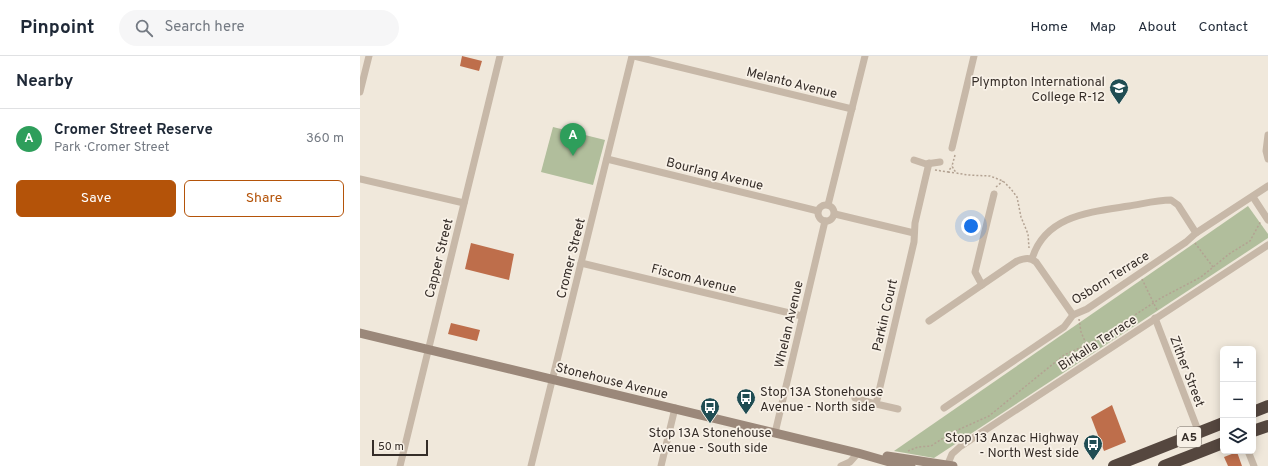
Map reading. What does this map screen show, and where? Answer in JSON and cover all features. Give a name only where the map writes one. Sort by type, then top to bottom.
[{"type":"highway","points":[[1256,411],[1268,406]]},
{"type":"highway","name":"A5","points":[[1114,466],[1220,424]]},
{"type":"highway","points":[[1256,430],[1268,426]]},
{"type":"highway","points":[[1180,440],[1181,451],[1186,457]]},
{"type":"highway","name":"A5","points":[[1169,464],[1220,444]]},
{"type":"highway","points":[[1156,450],[1168,451],[1172,454],[1169,464]]},
{"type":"street","points":[[360,92],[369,56]]},
{"type":"street","name":"Capper Street","points":[[400,466],[500,56]]},
{"type":"street","name":"Melanto Avenue","points":[[633,56],[852,109]]},
{"type":"street","name":"Cromer Street","points":[[531,466],[633,56]]},
{"type":"street","points":[[828,205],[865,56]]},
{"type":"street","points":[[952,148],[974,56]]},
{"type":"street","points":[[1268,135],[1266,151],[1268,159]]},
{"type":"street","name":"Bourlang Avenue","points":[[607,159],[818,211]]},
{"type":"street","points":[[914,160],[928,166],[940,162]]},
{"type":"street","name":"Parkin Court","points":[[876,404],[914,242],[915,223],[928,166]]},
{"type":"street","points":[[360,179],[464,203]]},
{"type":"street","name":"Osborn Terrace","points":[[944,408],[1268,186]]},
{"type":"street","points":[[982,285],[975,272],[994,194]]},
{"type":"street","points":[[1253,196],[1266,219]]},
{"type":"street","points":[[1032,259],[1038,245],[1051,231],[1071,217],[1088,212],[1172,200],[1178,205],[1196,234]]},
{"type":"street","points":[[828,205],[833,208],[834,214],[831,219],[825,220],[820,217],[818,211],[822,206],[828,205]]},
{"type":"street","points":[[834,214],[914,232]]},
{"type":"street","name":"Whelan Avenue","points":[[775,433],[825,220]]},
{"type":"street","name":"Birkalla Terrace","points":[[949,466],[952,454],[961,446],[1268,245]]},
{"type":"street","points":[[929,321],[1017,260],[1024,258],[1032,259],[1076,317]]},
{"type":"street","name":"Fiscom Avenue","points":[[581,262],[802,316]]},
{"type":"street","name":"Zither Street","points":[[1158,317],[1199,433]]},
{"type":"street","name":"Stonehouse Avenue","points":[[360,333],[675,408],[893,463],[911,466]]},
{"type":"street","points":[[855,398],[898,409]]},
{"type":"street","points":[[661,466],[675,408]]},
{"type":"street","points":[[841,466],[850,462],[858,453]]},
{"type":"street","name":"Stonehouse Avenue","points":[[858,453],[949,466]]},
{"type":"street","points":[[1249,454],[1254,466]]},
{"type":"path","points":[[928,166],[956,173]]},
{"type":"path","points":[[948,172],[952,166]]},
{"type":"path","points":[[905,454],[912,449],[931,446],[951,433],[989,416],[1064,355],[1086,345],[1154,303],[1201,277],[1250,241],[1255,235],[1259,222],[1266,219]]},
{"type":"path","points":[[1194,242],[1213,267]]},
{"type":"path","points":[[1140,274],[1154,303],[1158,317]]},
{"type":"path","points":[[1076,317],[1090,354]]},
{"type":"green space","points":[[553,127],[605,140],[593,185],[541,172]]},
{"type":"green space","points":[[1248,206],[1268,234],[1268,238],[934,458],[894,451]]},
{"type":"building","points":[[462,56],[482,61],[479,71],[460,66]]},
{"type":"building","points":[[471,243],[514,254],[509,280],[465,269]]},
{"type":"building","points":[[451,323],[480,330],[477,341],[448,334]]},
{"type":"building","points":[[1112,405],[1126,442],[1104,451],[1091,417]]},
{"type":"building","points":[[1232,454],[1238,454],[1242,466],[1228,466],[1224,457]]},
{"type":"place","name":"Plympton International College R-12","points":[[1119,105]]},
{"type":"place","name":"Cromer Street Reserve","points":[[573,156]]},
{"type":"place","name":"Stop 13A Stonehouse Avenue - North side","points":[[746,415]]},
{"type":"place","name":"Stop 13A Stonehouse Avenue - South side","points":[[710,424]]},
{"type":"place","name":"Stop 13 Anzac Highway - North West side","points":[[1093,461]]}]
